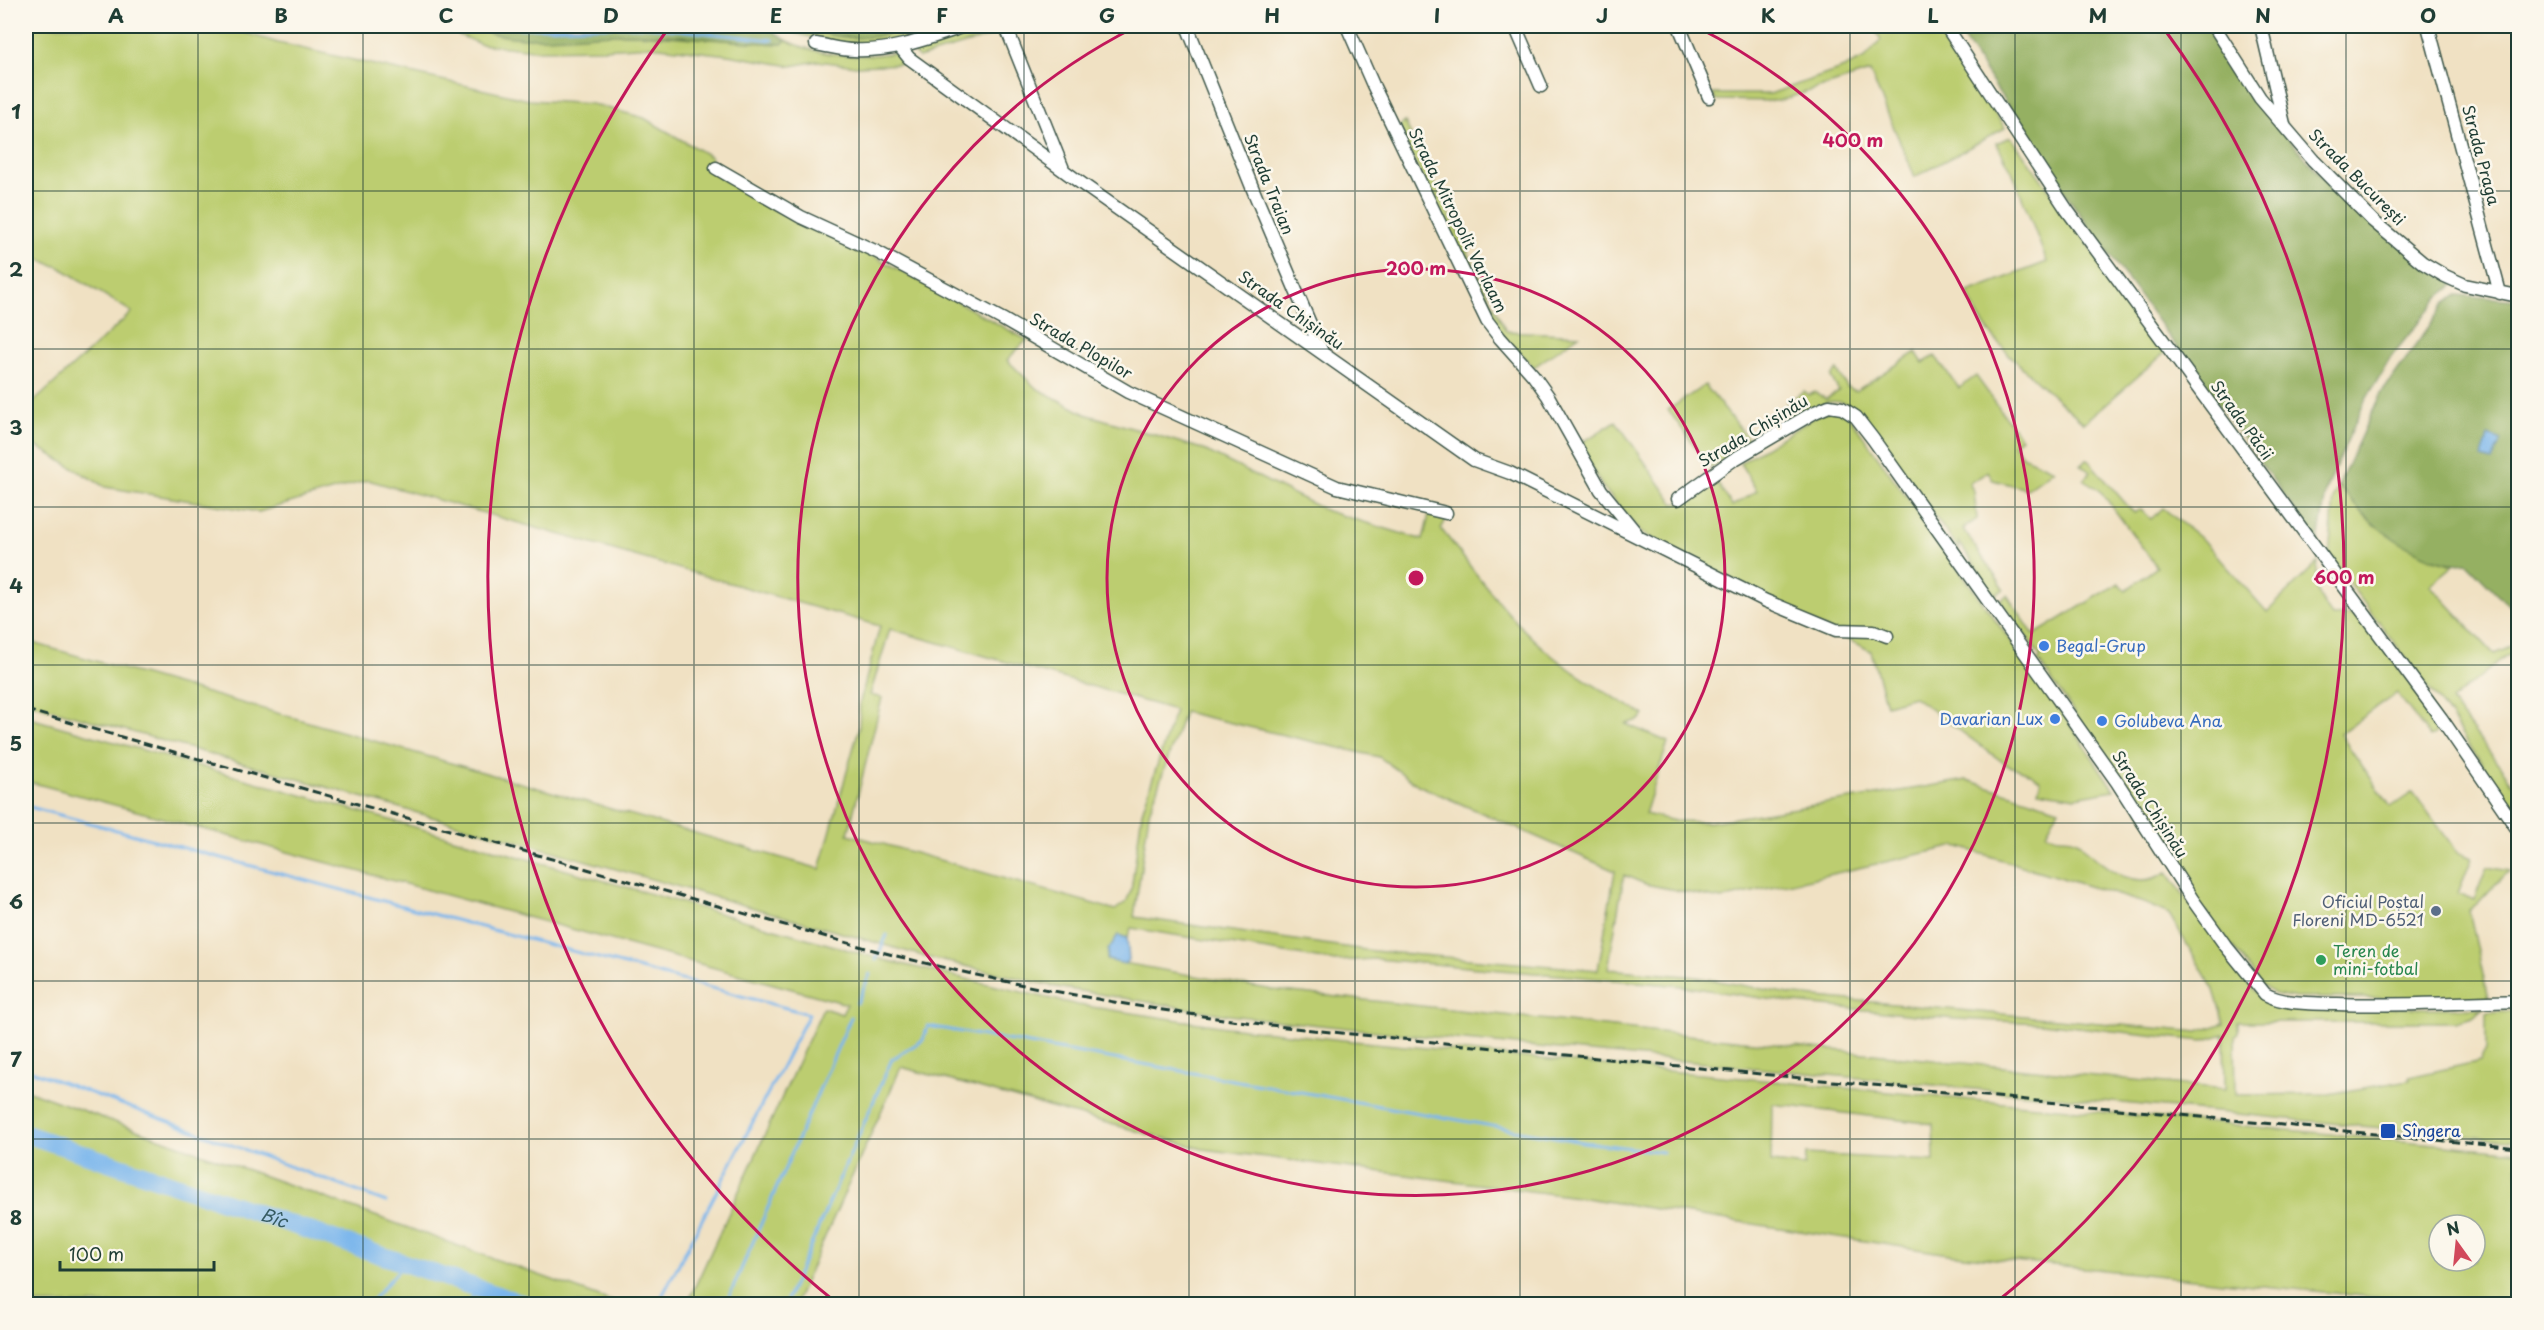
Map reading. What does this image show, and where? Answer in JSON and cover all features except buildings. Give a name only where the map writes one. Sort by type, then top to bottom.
[{"type":"street","points":[[816,44],[852,50],[900,47],[965,26]]},
{"type":"street","name":"Strada Traian","points":[[1187,26],[1254,192],[1323,353]]},
{"type":"street","name":"Strada Mitropolit Varlaam","points":[[1347,26],[1373,85],[1487,321],[1548,396],[1601,490],[1639,536]]},
{"type":"street","points":[[1515,26],[1541,86]]},
{"type":"street","points":[[1679,26],[1709,97]]},
{"type":"street","name":"Strada Păcii","points":[[1946,26],[2067,210],[2442,718],[2518,830]]},
{"type":"street","name":"Strada București","points":[[2214,26],[2260,98],[2313,160],[2359,207],[2423,263],[2465,285],[2518,296]]},
{"type":"street","points":[[2261,26],[2285,128]]},
{"type":"street","name":"Strada Praga","points":[[2428,26],[2500,293]]},
{"type":"street","points":[[1008,32],[1064,170]]},
{"type":"street","name":"Strada Chișinău","points":[[900,47],[909,58],[1064,170],[1474,460],[1510,473],[1571,505],[1639,536],[1705,572],[1836,630],[1874,631],[1887,636]]},
{"type":"street","name":"Strada Plopilor","points":[[716,168],[801,217],[877,252],[1002,319],[1128,392],[1337,487],[1446,513]]},
{"type":"street","name":"Strada Chișinău","points":[[1678,499],[1733,460],[1815,412],[1829,406],[1842,408],[1856,417],[1963,563],[2117,782],[2192,899],[2225,945],[2265,994],[2272,999],[2310,1003],[2386,1005],[2518,1001]]},
{"type":"green space","points":[[26,26],[224,26],[278,43],[529,100],[592,104],[644,118],[711,157],[709,170],[760,203],[872,255],[1027,340],[1007,360],[1036,388],[1085,414],[1202,449],[1327,511],[1423,540],[1430,511],[1447,518],[1441,529],[1490,591],[1529,635],[1544,649],[1592,684],[1644,715],[1639,720],[1626,724],[1668,742],[1645,814],[1675,821],[1710,822],[1967,780],[2059,809],[2046,833],[2077,841],[2105,866],[2124,876],[2145,880],[2156,878],[2167,872],[2254,990],[2269,1002],[2284,1008],[2483,1008],[2473,1017],[2456,1022],[2238,1022],[2238,1033],[2235,1037],[2236,1095],[2329,1094],[2410,1080],[2409,1077],[2481,1061],[2486,1049],[2486,1013],[2518,1011],[2518,1141],[1412,1035],[1228,1015],[1062,988],[930,958],[26,702],[26,641],[820,869],[859,728],[860,702],[880,626],[368,480],[259,512],[105,487],[26,440],[26,409],[132,312],[59,267],[26,255]],"holes":[[[890,629],[1175,710],[1142,812],[1131,891],[1126,902],[1115,910],[848,834],[882,698],[870,695]],[[1184,712],[1379,757],[1418,785],[1615,871],[1598,970],[1373,951],[1134,917],[1149,813]],[[1956,846],[2144,903],[2169,914],[2214,990],[2224,1023],[2198,1032],[1795,995],[1697,977],[1608,969],[1624,875],[1645,884],[1721,899]],[[1131,928],[1335,961],[1376,959],[1682,986],[1794,1003],[1955,1019],[2042,1023],[2202,1041],[2224,1034],[2225,1089],[1743,1041],[1273,990],[1107,960],[1118,935],[1127,938]]]},
{"type":"green space","points":[[439,26],[469,26],[484,32],[636,34],[782,44],[786,40],[812,50],[839,55],[894,53],[905,64],[856,66],[818,61],[791,66],[728,55],[651,46],[533,50],[480,44]]},
{"type":"green space","points":[[469,26],[765,26],[786,40],[782,44],[636,34],[530,38],[489,33]]},
{"type":"green space","points":[[796,26],[815,31],[896,34],[919,26],[951,26],[907,41],[863,45],[834,42],[791,32]]},
{"type":"green space","points":[[802,26],[919,26],[875,37],[860,38],[832,35]]},
{"type":"green space","points":[[984,26],[1024,26],[919,58],[909,49]]},
{"type":"green space","points":[[1873,26],[1936,26],[2005,128],[1915,177],[1870,72],[1778,101],[1715,100],[1713,94],[1770,94],[1844,68],[1865,58],[1881,40]]},
{"type":"green space","points":[[1955,26],[2208,26],[2255,99],[2321,176],[2454,285],[2439,297],[2391,357],[2365,401],[2327,486],[2318,542],[2072,203]]},
{"type":"green space","points":[[1405,122],[1506,331],[1579,335],[1534,367],[1503,337],[1491,321],[1398,128]]},
{"type":"green space","points":[[2011,137],[2166,352],[2084,423],[2035,380],[2000,345],[1974,309],[1968,292],[2047,262],[2012,171],[1996,143]]},
{"type":"green space","points":[[2457,295],[2518,300],[2518,615],[2467,563],[2443,562],[2405,546],[2374,524],[2338,486],[2379,397],[2445,304]]},
{"type":"green space","points":[[1916,352],[1923,363],[1935,356],[1959,388],[1976,376],[2021,438],[2013,444],[2022,456],[2054,470],[2027,489],[1993,480],[1988,472],[1969,483],[1974,492],[1977,519],[1963,529],[2004,589],[1995,595],[1959,542],[1959,550],[1861,414],[1850,406],[1838,402],[1827,402],[1711,468],[1668,410],[1705,385],[1749,440],[1792,413],[1786,403],[1804,391],[1809,395],[1815,392],[1826,399],[1839,391],[1831,377],[1837,370],[1847,387],[1856,391]]},
{"type":"green space","points":[[1831,410],[1843,412],[1850,418],[2068,721],[2114,790],[2076,797],[2038,791],[2041,781],[2029,773],[2007,765],[1914,697],[1886,705],[1871,651],[1705,568],[1640,532],[1602,486],[1578,445],[1616,421],[1674,504],[1684,502],[1715,479],[1732,506],[1757,491],[1740,463],[1818,415]]},
{"type":"green space","points":[[2087,459],[2134,513],[2141,509],[2151,519],[2163,508],[2206,543],[2267,612],[2318,562],[2316,578],[2318,591],[2332,616],[2359,615],[2443,727],[2430,737],[2397,693],[2340,734],[2391,807],[2413,792],[2457,852],[2472,858],[2458,893],[2474,900],[2487,867],[2510,871],[2469,910],[2488,998],[2296,998],[2275,994],[2262,985],[2203,908],[2117,775],[2038,660],[2041,657],[2000,600],[2007,595],[2034,635],[2119,583],[2126,590],[2157,567],[2102,493],[2084,479],[2090,472],[2081,465]]},
{"type":"green space","points":[[2338,486],[2373,524],[2433,559],[2454,565],[2430,585],[2494,654],[2518,644],[2518,650],[2499,661],[2451,701],[2518,790],[2518,817],[2444,708],[2329,557],[2334,496]]},
{"type":"green space","points":[[26,717],[884,960],[1078,1005],[1226,1027],[1342,1040],[2518,1152],[2518,1304],[2442,1304],[1955,1255],[1585,1198],[1203,1149],[901,1067],[795,1304],[687,1304],[823,1008],[842,1014],[847,1004],[26,781]],"holes":[[[1772,1104],[1933,1124],[1934,1161],[1806,1154],[1805,1166],[1771,1162]]]},
{"type":"green space","points":[[26,1090],[619,1304],[26,1304]]},
{"type":"water","points":[[2488,436],[2501,441],[2492,461],[2482,458]]},
{"type":"water","points":[[1118,935],[1127,938],[1129,960],[1125,964],[1107,960],[1108,950]]},
{"type":"waterway","points":[[494,26],[521,28],[641,26],[773,40]]},
{"type":"waterway","points":[[26,806],[809,1014],[658,1304]]},
{"type":"waterway","points":[[876,960],[887,935]]},
{"type":"waterway","points":[[857,1003],[870,974]]},
{"type":"waterway","points":[[726,1304],[851,1017]]},
{"type":"waterway","points":[[785,1304],[892,1059],[923,1040],[928,1026],[1583,1142],[1663,1152]]},
{"type":"waterway","points":[[26,1069],[386,1202]]},
{"type":"waterway","name":"Bîc","points":[[26,1134],[524,1304]]},
{"type":"waterway","points":[[369,1304],[404,1264]]},
{"type":"waterway","points":[[469,1304],[477,1288]]},
{"type":"railway","points":[[26,710],[866,948],[979,975],[1092,998],[1321,1031],[2518,1148]]},
{"type":"place","name":"Begal-Grup","points":[[2044,646]]},
{"type":"place","name":"Davarian Lux","points":[[2055,719]]},
{"type":"place","name":"Golubeva Ana","points":[[2102,721]]},
{"type":"place","name":"Oficiul Poștal Floreni MD-6521","points":[[2436,911]]},
{"type":"place","name":"Teren de mini-fotbal","points":[[2321,960]]},
{"type":"place","name":"Sîngera","points":[[2388,1131]]}]
